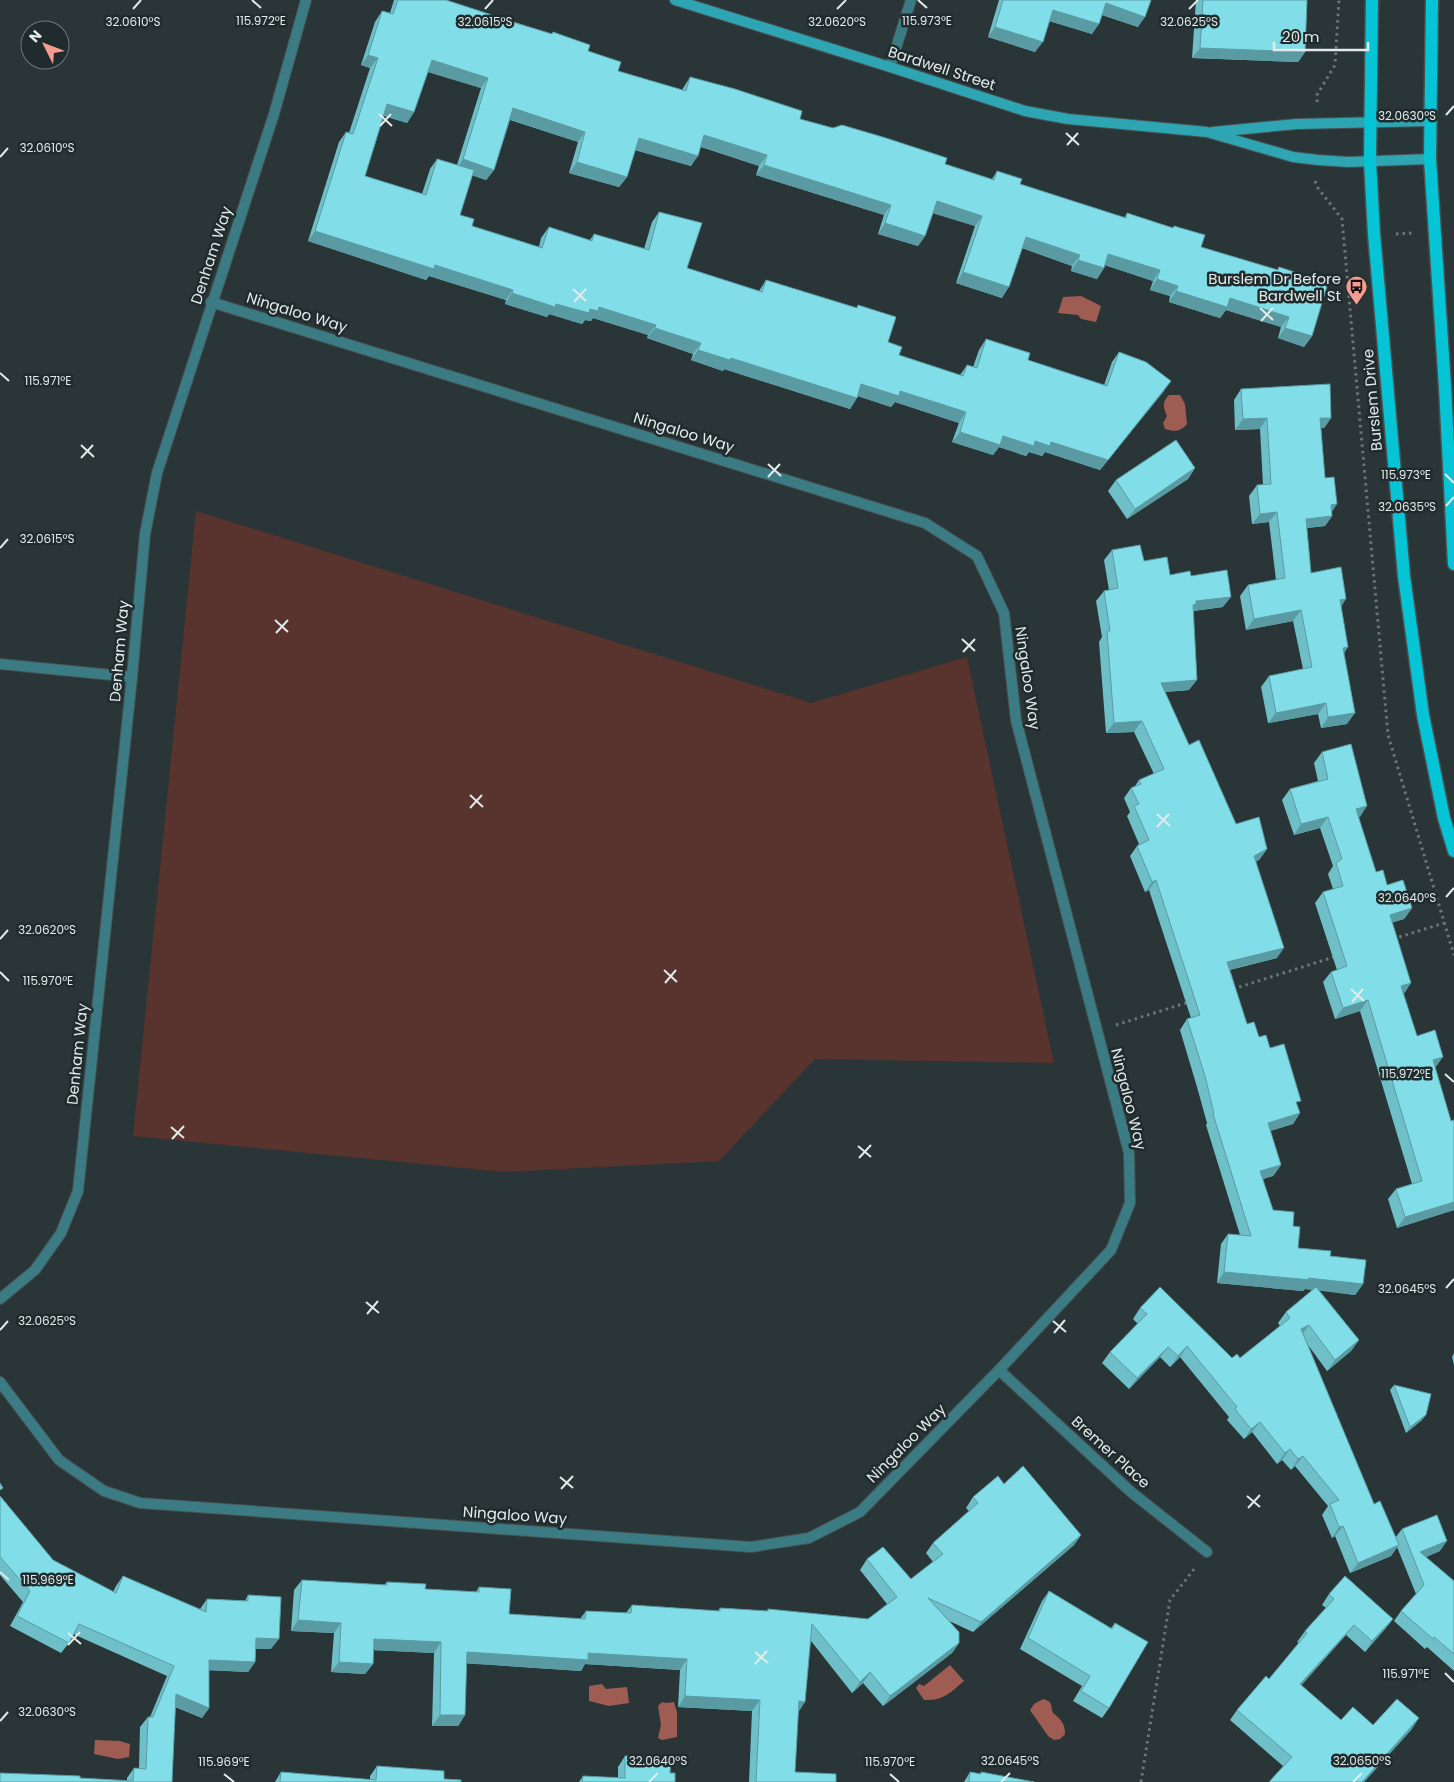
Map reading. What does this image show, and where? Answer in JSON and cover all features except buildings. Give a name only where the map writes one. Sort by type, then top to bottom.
[{"type":"main road","name":"Burslem Drive","points":[[1372,0],[1370,162],[1375,244],[1404,576],[1423,715],[1444,818],[1454,851]]},
{"type":"main road","points":[[1432,0],[1430,159],[1454,564]]},
{"type":"street","name":"Denham Way","points":[[0,1298],[35,1270],[61,1233],[78,1191],[132,677],[145,534],[157,473],[211,302],[274,114],[306,0]]},
{"type":"street","name":"Bardwell Street","points":[[675,0],[1024,111],[1068,119],[1207,132],[1297,124],[1369,124],[1430,121]]},
{"type":"street","points":[[890,67],[911,0]]},
{"type":"street","name":"Bardwell Street","points":[[1207,132],[1293,157],[1348,162],[1430,159]]},
{"type":"street","name":"Ningaloo Way","points":[[0,1382],[59,1460],[104,1491],[140,1503],[751,1547],[809,1538],[860,1512],[999,1370],[1111,1250],[1130,1203],[1129,1153],[1016,720],[1004,613],[977,556],[925,523],[211,302]]},
{"type":"street","points":[[0,664],[132,677]]},
{"type":"street","name":"Bremer Place","points":[[999,1370],[1131,1492],[1207,1552]]},
{"type":"path","points":[[1317,105],[1317,95],[1335,65],[1339,0]]},
{"type":"path","points":[[1316,174],[1315,181],[1318,188],[1342,219],[1388,735],[1454,955]]},
{"type":"path","points":[[1388,941],[1444,923]]},
{"type":"path","points":[[1228,990],[1341,955]]},
{"type":"path","points":[[1096,1030],[1190,1002]]},
{"type":"path","points":[[1141,1782],[1170,1600],[1207,1552]]},
{"type":"shaded area","points":[[1081,296],[1101,306],[1096,322],[1081,319],[1078,315],[1058,313],[1063,297]]},
{"type":"shaded area","points":[[1169,395],[1180,395],[1185,404],[1187,424],[1177,431],[1165,429],[1163,423],[1167,416],[1164,402]]},
{"type":"shaded area","points":[[196,511],[811,703],[967,657],[1054,1063],[815,1059],[719,1161],[505,1172],[133,1136]]},
{"type":"shaded area","points":[[950,1665],[964,1681],[941,1698],[924,1700],[916,1688],[919,1684],[924,1686]]},
{"type":"shaded area","points":[[602,1684],[606,1689],[627,1687],[629,1703],[609,1706],[589,1701],[589,1686]]},
{"type":"shaded area","points":[[1043,1699],[1051,1704],[1053,1713],[1063,1725],[1065,1734],[1060,1739],[1054,1740],[1048,1736],[1030,1710],[1034,1704]]},
{"type":"shaded area","points":[[662,1702],[674,1702],[677,1712],[677,1737],[662,1740],[658,1738],[661,1725],[658,1706]]},
{"type":"shaded area","points":[[95,1740],[120,1741],[130,1744],[129,1757],[118,1759],[94,1754]]},
{"type":"place","name":"Burslem Dr Before Bardwell St","points":[[1357,306]]}]
